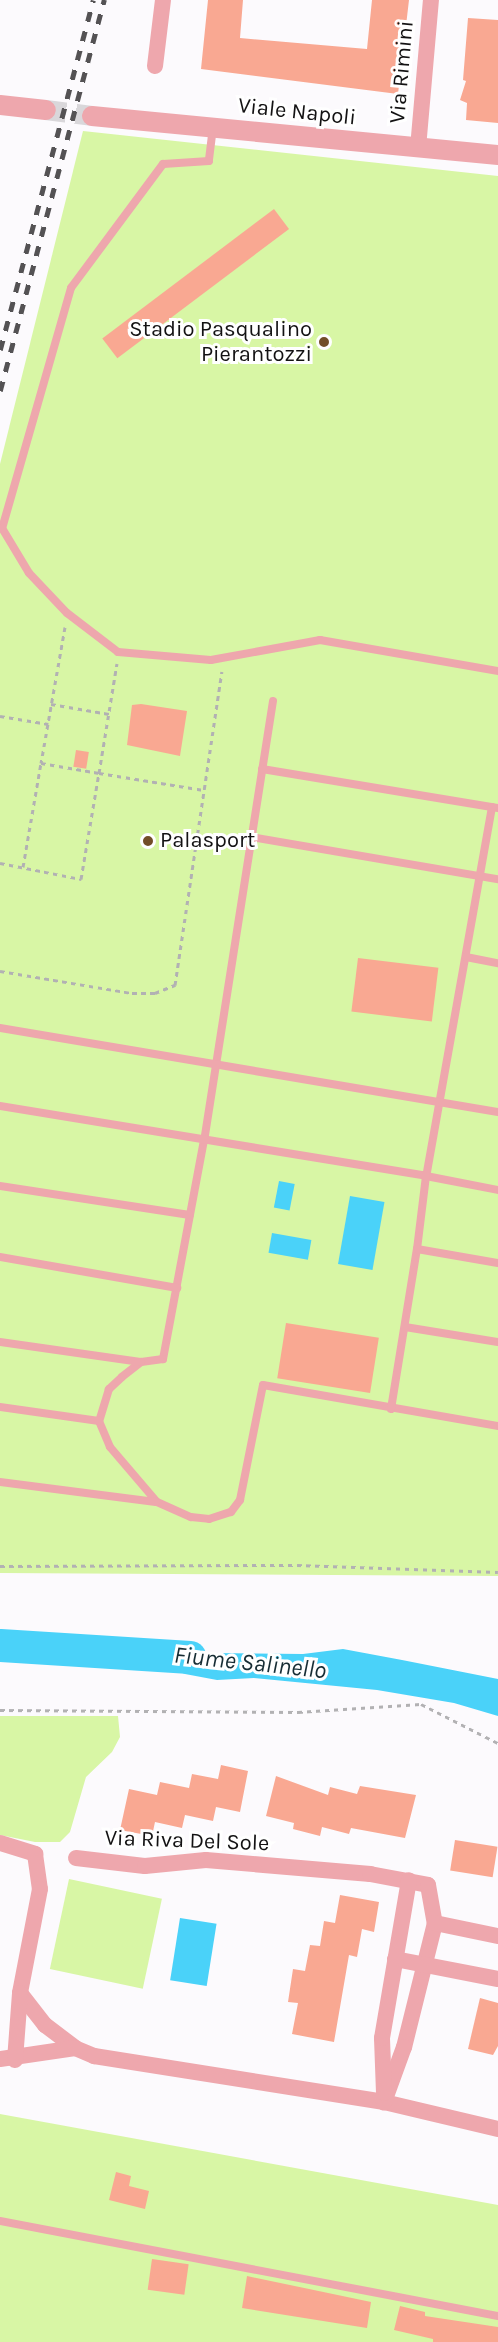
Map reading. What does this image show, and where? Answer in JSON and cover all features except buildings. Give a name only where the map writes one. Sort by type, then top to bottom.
[{"type":"street","points":[[155,66],[162,0]]},
{"type":"street","name":"Via Rimini","points":[[418,148],[431,0]]},
{"type":"street","points":[[0,105],[46,110]]},
{"type":"street","name":"Viale Napoli","points":[[92,116],[498,155]]},
{"type":"street","points":[[0,1843],[35,1854],[40,1889],[8,2060],[75,2048]]},
{"type":"street","name":"Via Riva Del Sole","points":[[76,1858],[146,1866],[206,1860],[409,1880]]},
{"type":"street","points":[[409,1880],[428,1885],[435,1923],[422,1964],[404,2047],[384,2102],[382,2038],[409,1880]]},
{"type":"street","points":[[435,1923],[498,1936]]},
{"type":"street","points":[[395,1959],[498,1979]]},
{"type":"street","points":[[20,1993],[45,2025],[75,2048],[94,2056],[384,2102],[498,2129]]},
{"type":"lane","points":[[213,128],[209,161],[163,165],[71,288],[2,528],[29,573],[67,614],[118,652],[211,660],[320,640],[498,671]]},
{"type":"lane","points":[[0,1342],[141,1362],[163,1359],[204,1140],[273,701]]},
{"type":"lane","points":[[262,769],[495,808],[480,876],[426,1176],[417,1249],[391,1409]]},
{"type":"lane","points":[[251,837],[498,879]]},
{"type":"lane","points":[[466,957],[498,963]]},
{"type":"lane","points":[[0,1028],[498,1112]]},
{"type":"lane","points":[[0,1106],[426,1176],[498,1190]]},
{"type":"lane","points":[[0,1186],[190,1215]]},
{"type":"lane","points":[[417,1249],[498,1263]]},
{"type":"lane","points":[[0,1257],[177,1288]]},
{"type":"lane","points":[[405,1327],[498,1342]]},
{"type":"lane","points":[[141,1362],[110,1389],[99,1421],[110,1447],[157,1502]]},
{"type":"lane","points":[[0,1482],[157,1502],[191,1517],[209,1519],[231,1512],[245,1485],[263,1385],[498,1426]]},
{"type":"lane","points":[[0,1407],[99,1421]]},
{"type":"lane","points":[[0,2221],[498,2316]]},
{"type":"path","points":[[23,868],[67,614]]},
{"type":"path","points":[[0,863],[81,879],[118,652]]},
{"type":"path","points":[[0,971],[132,993],[155,993],[175,985],[224,658]]},
{"type":"path","points":[[51,704],[109,714]]},
{"type":"path","points":[[0,716],[48,724]]},
{"type":"path","points":[[41,763],[204,790]]},
{"type":"path","points":[[0,1566],[297,1565],[498,1572]]},
{"type":"path","points":[[0,1710],[298,1712],[421,1704],[498,1743]]},
{"type":"green space","points":[[83,131],[498,176],[498,1576],[0,1573],[0,464]]},
{"type":"green space","points":[[0,1716],[118,1716],[120,1737],[112,1752],[86,1777],[70,1832],[60,1842],[35,1842],[0,1835]]},
{"type":"green space","points":[[69,1879],[162,1899],[143,1989],[50,1969]]},
{"type":"green space","points":[[0,2114],[498,2205],[498,2342],[0,2342]]},
{"type":"water","points":[[279,1181],[295,1184],[290,1211],[274,1208]]},
{"type":"water","points":[[350,1196],[384,1202],[372,1270],[338,1264]]},
{"type":"water","points":[[272,1233],[311,1240],[308,1260],[269,1253]]},
{"type":"water","points":[[144,1645],[212,1653],[303,1654],[343,1649],[498,1679],[498,1716],[454,1703],[377,1690],[254,1678],[217,1680],[185,1674],[147,1660]]},
{"type":"water","points":[[180,1918],[217,1924],[207,1986],[170,1980]]},
{"type":"waterway","name":"Fiume Salinello","points":[[0,1645],[190,1657]]},
{"type":"tunnel","points":[[46,110],[92,116]]},
{"type":"railway","points":[[0,350],[93,0]]},
{"type":"railway","points":[[0,391],[104,0]]},
{"type":"place","name":"Stadio Pasqualino Pierantozzi","points":[[324,342]]},
{"type":"place","name":"Palasport","points":[[148,841]]}]
